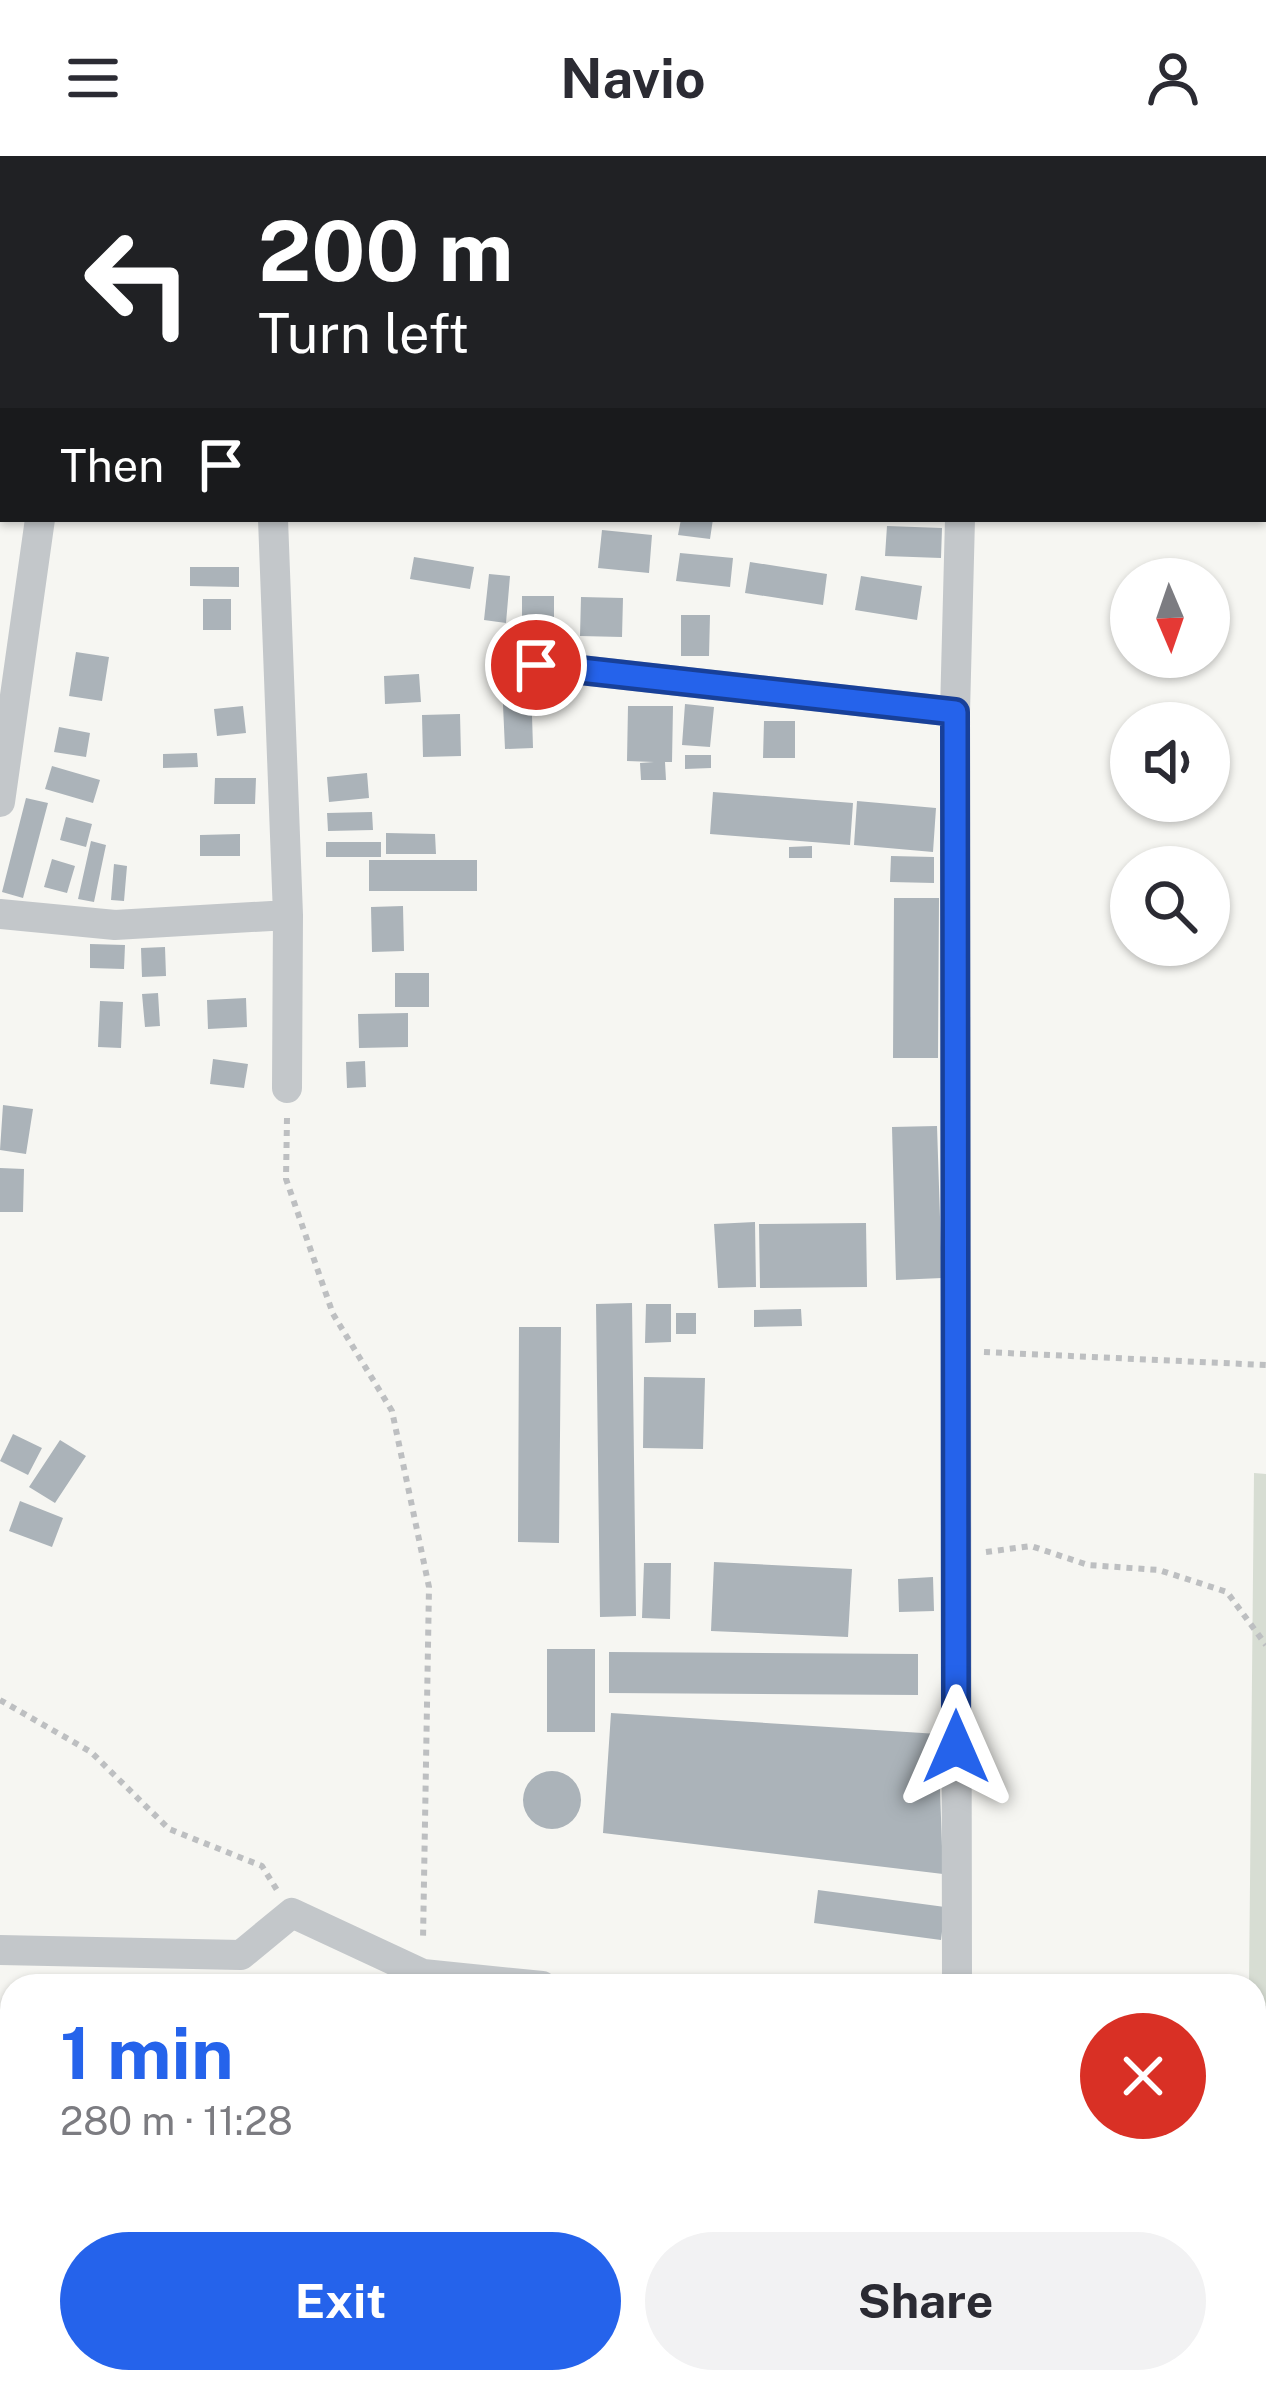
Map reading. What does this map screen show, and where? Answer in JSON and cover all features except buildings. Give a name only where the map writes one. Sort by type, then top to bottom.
[{"type":"street","points":[[0,802],[40,522]]},
{"type":"street","points":[[273,522],[288,915],[287,1088]]},
{"type":"street","points":[[957,1974],[955,712],[960,522]]},
{"type":"street","points":[[536,665],[955,712]]},
{"type":"street","points":[[0,914],[116,925],[288,915]]},
{"type":"street","points":[[0,1950],[242,1955],[292,1913],[423,1974]]},
{"type":"path","points":[[287,1088],[286,1179],[333,1314],[392,1411],[429,1587],[423,1974]]},
{"type":"path","points":[[956,1350],[1266,1365]]},
{"type":"path","points":[[956,1556],[1031,1546],[1088,1565],[1159,1570],[1226,1592],[1266,1645]]},
{"type":"path","points":[[0,1700],[91,1752],[169,1829],[262,1866],[292,1913]]},
{"type":"shaded area","points":[[1254,1473],[1266,1474],[1266,1974],[1249,1974]]},
{"type":"route","points":[[536,665],[955,712],[956,1747]]}]
